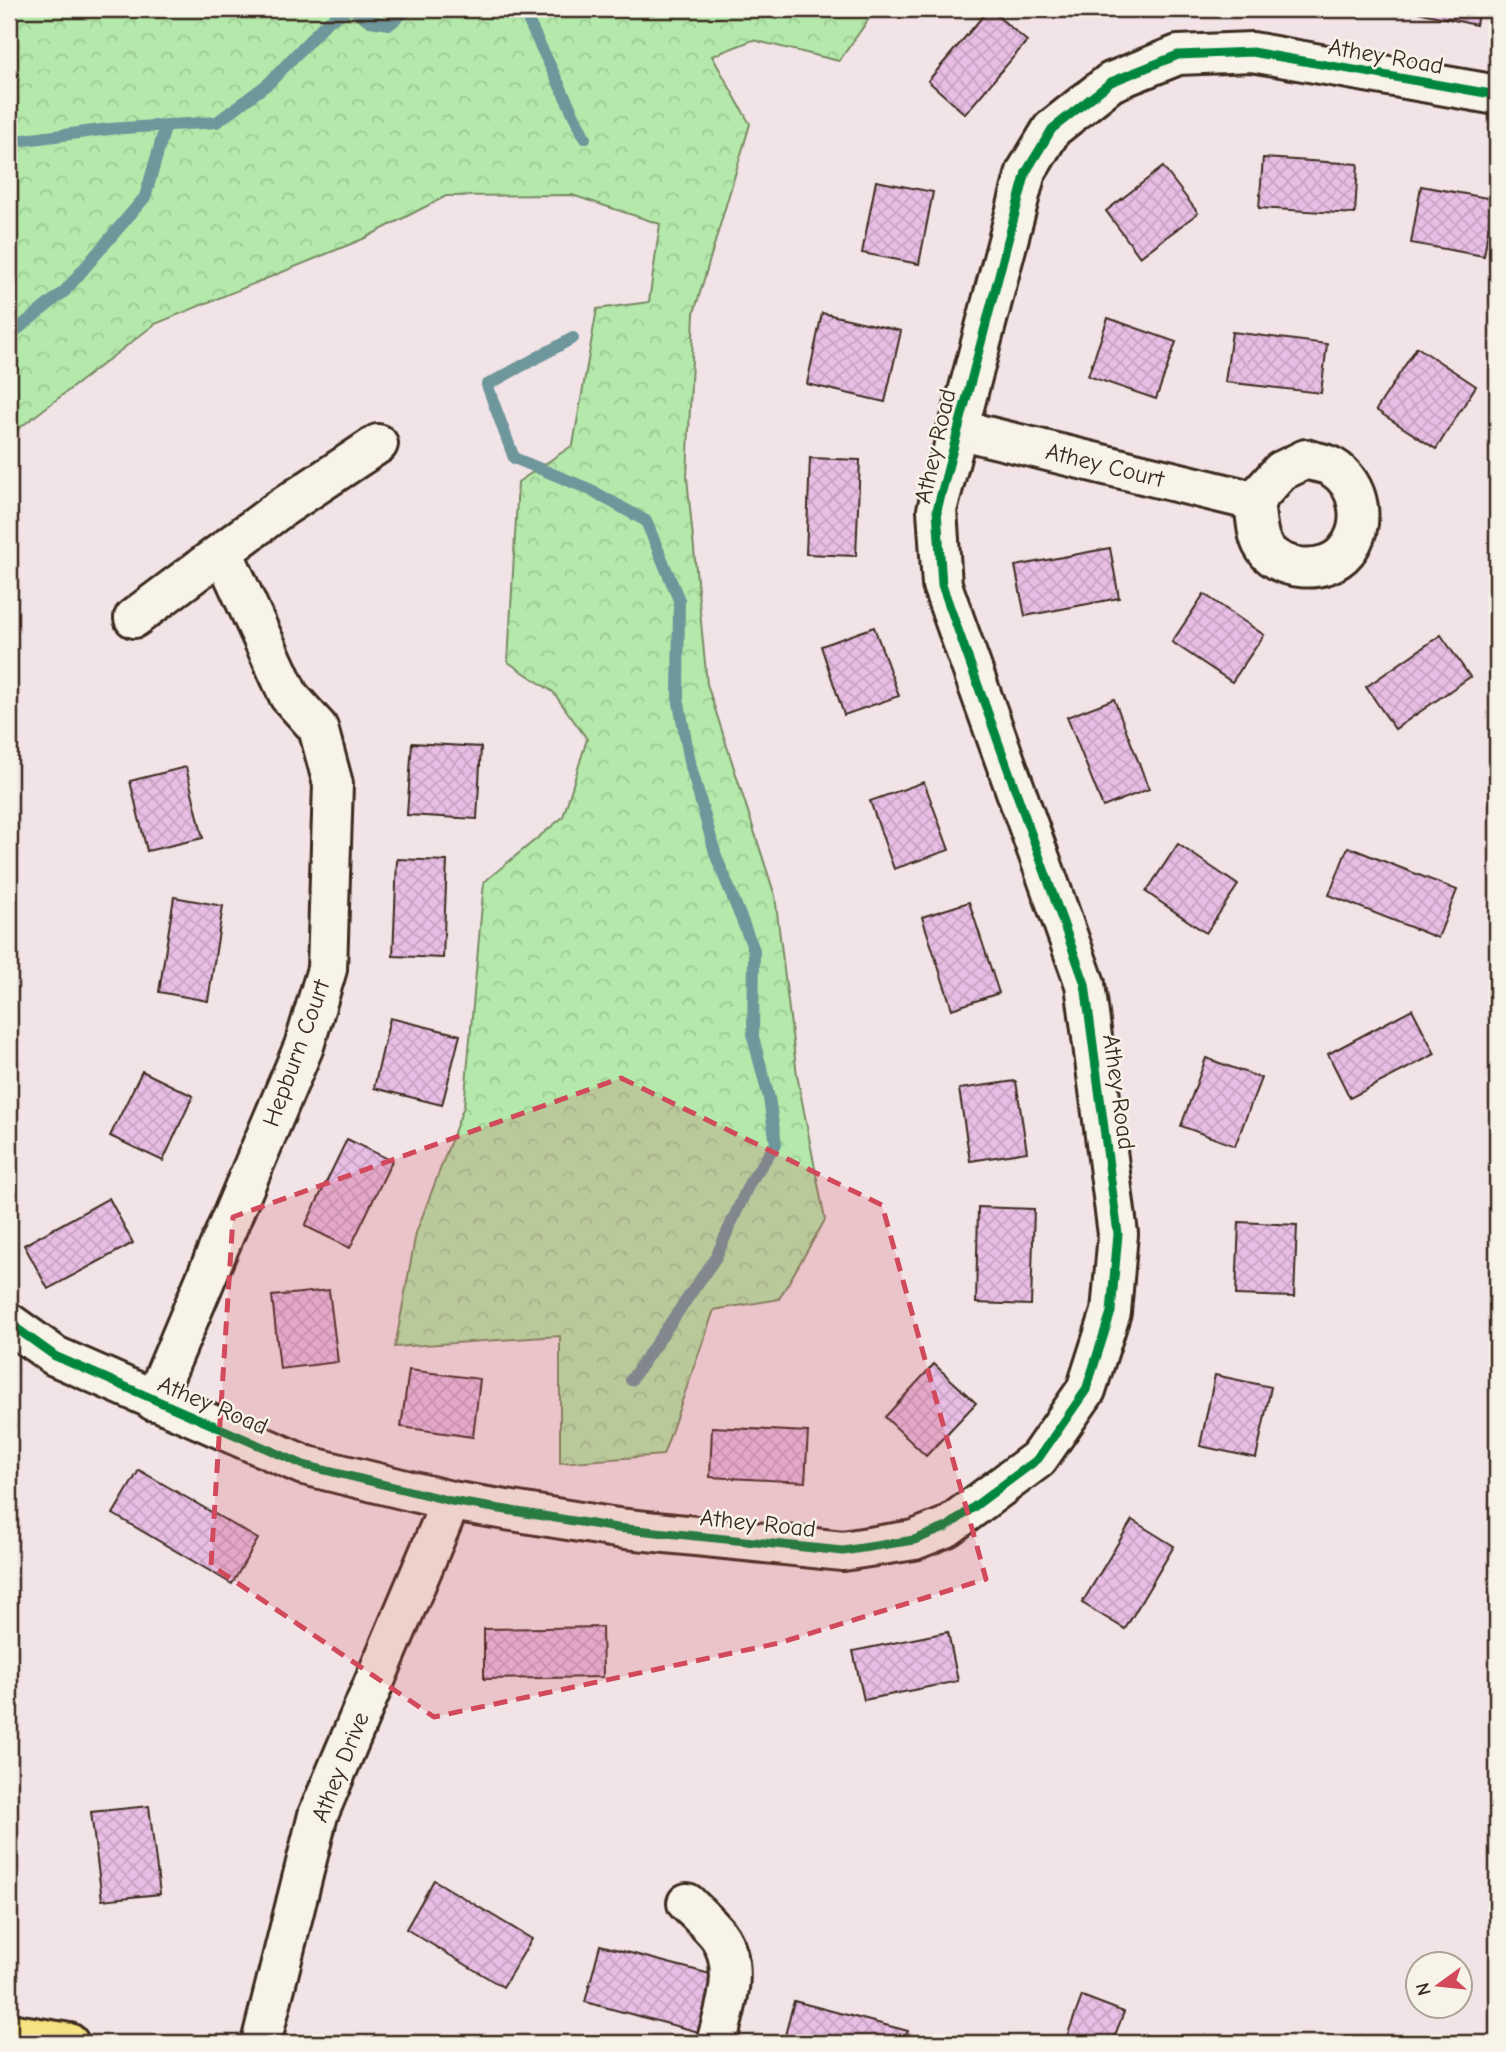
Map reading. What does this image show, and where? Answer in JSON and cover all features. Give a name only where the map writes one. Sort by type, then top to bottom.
[{"type":"main road","points":[[9,2033],[69,2043]]},
{"type":"street","name":"Athey Road","points":[[9,1323],[55,1356],[304,1465],[451,1501],[617,1528],[843,1551],[914,1540],[947,1527],[1038,1459],[1086,1390],[1111,1312],[1118,1234],[1085,984],[942,585],[937,510],[1026,172],[1052,129],[1111,82],[1178,55],[1251,52],[1497,95]]},
{"type":"street","name":"Athey Court","points":[[957,429],[1254,501]]},
{"type":"street","points":[[134,618],[276,511],[378,444]]},
{"type":"street","name":"Hepburn Court","points":[[154,1401],[304,1046],[327,969],[334,784],[318,728],[289,696],[223,552]]},
{"type":"street","name":"Athey Drive","points":[[261,2043],[318,1815],[451,1501]]},
{"type":"street","points":[[687,1903],[719,1936],[728,1955],[730,1979],[716,2043]]},
{"type":"highlighted area","points":[[621,1078],[882,1205],[986,1579],[779,1643],[434,1717],[211,1565],[233,1217]]},
{"type":"green space","points":[[9,9],[876,9],[839,61],[753,40],[712,56],[750,124],[694,313],[687,477],[707,684],[775,896],[797,1075],[825,1220],[779,1299],[714,1310],[663,1455],[560,1463],[560,1336],[395,1347],[416,1233],[464,1106],[484,882],[563,817],[587,739],[553,692],[508,662],[518,482],[573,445],[597,309],[649,302],[660,224],[572,195],[446,196],[363,239],[155,324],[9,436]]},
{"type":"building","points":[[989,9],[1027,41],[965,114],[928,81]]},
{"type":"building","points":[[1404,9],[1479,9],[1476,25]]},
{"type":"building","points":[[1263,158],[1358,164],[1355,214],[1259,208]]},
{"type":"building","points":[[1163,167],[1198,213],[1140,257],[1106,211]]},
{"type":"building","points":[[876,181],[933,192],[919,264],[862,253]]},
{"type":"building","points":[[1421,186],[1493,199],[1484,256],[1411,243]]},
{"type":"building","points":[[822,313],[901,331],[885,402],[807,384]]},
{"type":"building","points":[[1108,318],[1176,342],[1156,399],[1088,376]]},
{"type":"building","points":[[1232,332],[1327,344],[1321,393],[1225,382]]},
{"type":"building","points":[[1417,347],[1476,386],[1436,449],[1376,410]]},
{"type":"building","points":[[810,458],[860,460],[856,556],[806,554]]},
{"type":"building","points":[[1110,548],[1119,598],[1025,616],[1015,566]]},
{"type":"building","points":[[1204,594],[1264,635],[1232,682],[1172,642]]},
{"type":"building","points":[[874,627],[899,696],[844,715],[821,646]]},
{"type":"building","points":[[1441,635],[1470,677],[1395,729],[1366,687]]},
{"type":"building","points":[[1114,699],[1149,789],[1103,807],[1067,717]]},
{"type":"building","points":[[412,743],[481,747],[477,819],[407,815]]},
{"type":"building","points":[[186,767],[203,838],[147,851],[130,781]]},
{"type":"building","points":[[924,782],[949,850],[894,869],[870,801]]},
{"type":"building","points":[[1178,844],[1238,885],[1206,933],[1146,892]]},
{"type":"building","points":[[1348,847],[1457,890],[1438,938],[1329,895]]},
{"type":"building","points":[[397,859],[447,861],[443,958],[393,956]]},
{"type":"building","points":[[174,897],[223,906],[208,1001],[159,992]]},
{"type":"building","points":[[969,902],[999,993],[952,1009],[922,917]]},
{"type":"building","points":[[1412,1009],[1435,1054],[1350,1098],[1328,1054]]},
{"type":"building","points":[[390,1018],[460,1035],[442,1105],[374,1088]]},
{"type":"building","points":[[1206,1058],[1261,1078],[1235,1146],[1181,1126]]},
{"type":"building","points":[[142,1071],[193,1096],[163,1161],[110,1136]]},
{"type":"building","points":[[1016,1081],[1027,1152],[970,1161],[959,1089]]},
{"type":"building","points":[[347,1139],[392,1161],[350,1248],[305,1226]]},
{"type":"building","points":[[109,1198],[133,1243],[48,1289],[24,1245]]},
{"type":"building","points":[[978,1207],[1034,1209],[1031,1305],[976,1303]]},
{"type":"building","points":[[1239,1222],[1297,1225],[1294,1297],[1236,1295]]},
{"type":"building","points":[[329,1290],[338,1362],[280,1369],[272,1296]]},
{"type":"building","points":[[934,1364],[976,1403],[926,1456],[885,1417]]},
{"type":"building","points":[[409,1370],[480,1379],[473,1437],[401,1427]]},
{"type":"building","points":[[1215,1375],[1271,1387],[1256,1458],[1200,1446]]},
{"type":"building","points":[[712,1427],[808,1432],[805,1482],[710,1477]]},
{"type":"building","points":[[139,1470],[258,1539],[232,1584],[113,1514]]},
{"type":"building","points":[[1132,1520],[1174,1546],[1125,1629],[1082,1603]]},
{"type":"building","points":[[602,1627],[603,1677],[484,1679],[484,1629]]},
{"type":"building","points":[[948,1632],[958,1681],[864,1700],[853,1651]]},
{"type":"building","points":[[149,1806],[160,1894],[102,1900],[91,1812]]},
{"type":"building","points":[[9,1831],[16,1832],[9,1872]]},
{"type":"building","points":[[434,1880],[532,1939],[503,1987],[406,1929]]},
{"type":"building","points":[[600,1945],[714,1975],[699,2032],[585,2002]]},
{"type":"building","points":[[1082,1996],[1124,2012],[1112,2043],[1076,2043],[1066,2039]]},
{"type":"building","points":[[794,2001],[908,2031],[904,2043],[783,2043]]},
{"type":"waterway","points":[[9,142],[109,129],[217,122],[269,83],[326,23],[348,9]]},
{"type":"waterway","points":[[353,9],[370,21],[390,24],[408,9]]},
{"type":"waterway","points":[[517,9],[527,18],[585,138]]},
{"type":"waterway","points":[[9,336],[65,291],[145,197],[165,128]]},
{"type":"waterway","points":[[573,338],[487,385],[514,458],[589,489],[646,521],[679,600],[678,698],[691,767],[716,856],[754,950],[753,1037],[769,1098],[776,1144],[749,1184],[716,1257],[631,1380]]},
{"type":"cycle path","points":[[9,1323],[55,1356],[304,1465],[451,1501],[617,1528],[843,1551],[914,1540],[947,1527],[1038,1459],[1086,1390],[1111,1312],[1118,1234],[1085,984],[942,585],[937,510],[1026,172],[1052,129],[1111,82],[1178,55],[1252,52],[1497,95]]}]
